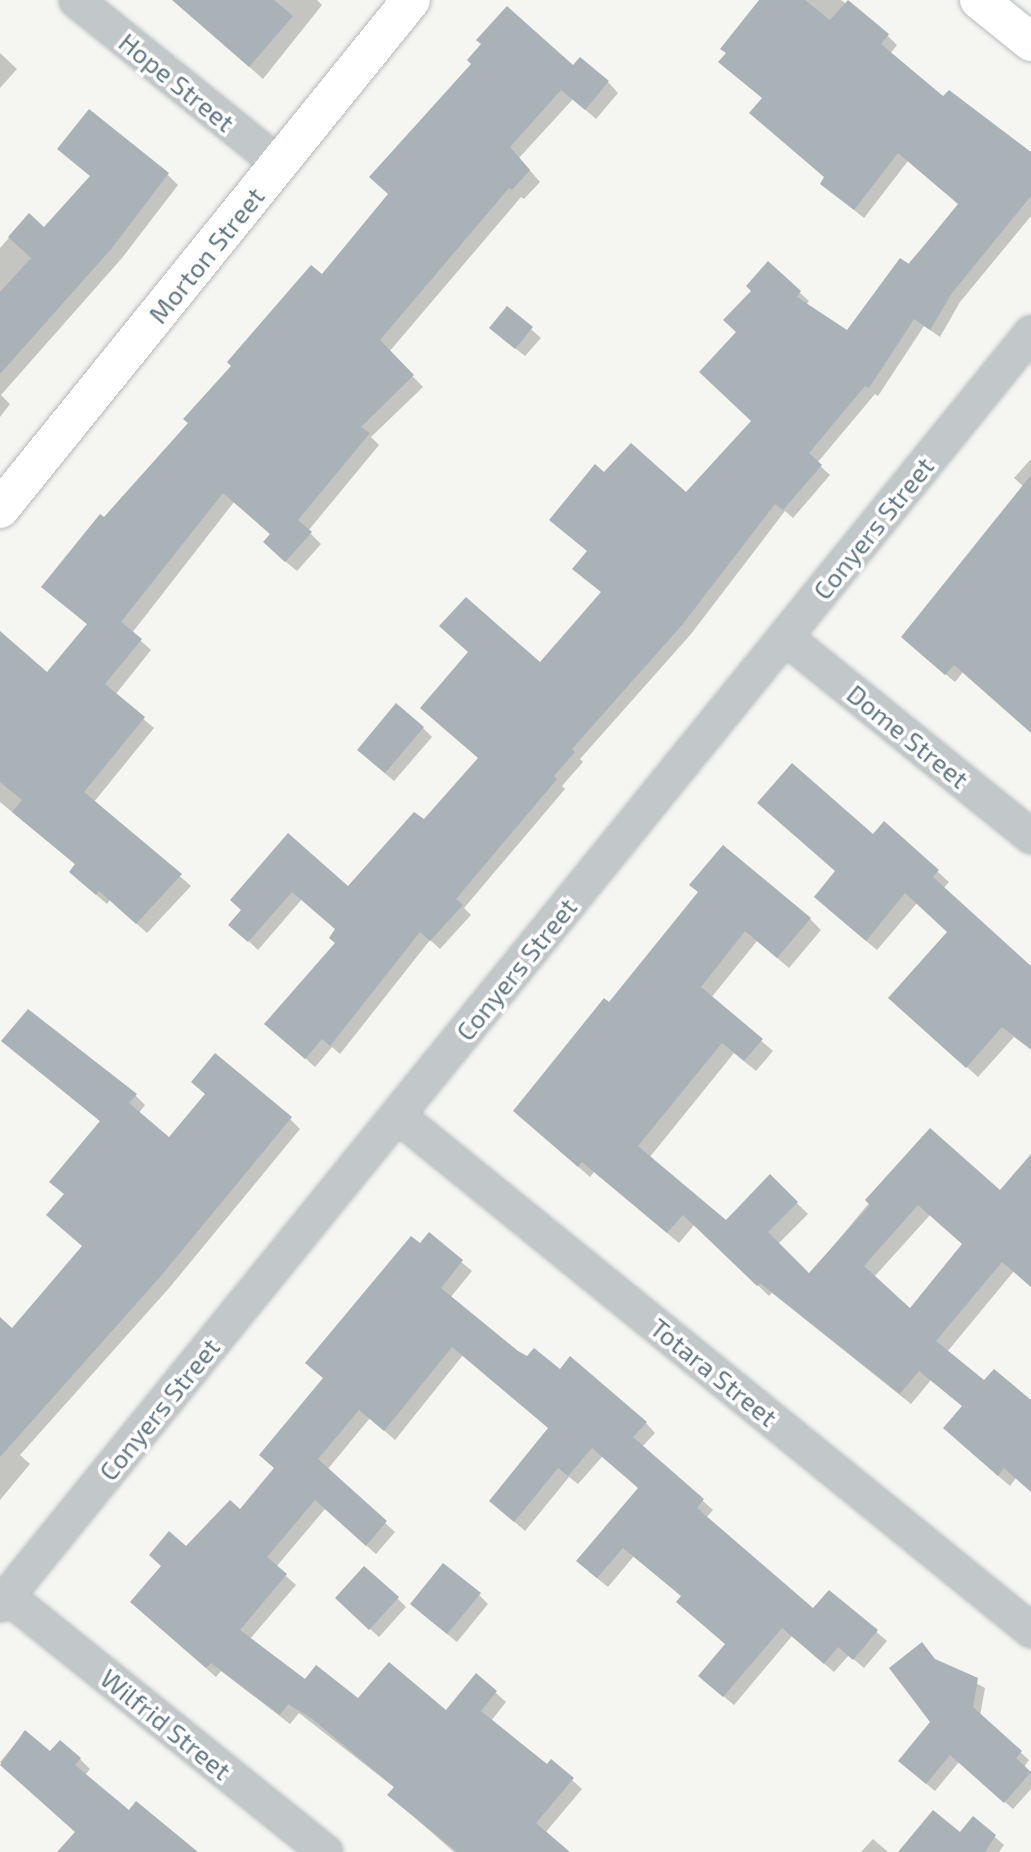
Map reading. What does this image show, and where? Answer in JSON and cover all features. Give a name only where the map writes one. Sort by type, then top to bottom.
[{"type":"street","name":"Hope Street","points":[[76,0],[279,164]]},
{"type":"street","name":"Morton Street","points":[[0,509],[411,0]]},
{"type":"street","points":[[979,0],[1031,42]]},
{"type":"street","name":"Conyers Street","points":[[3,1600],[1031,332]]},
{"type":"street","name":"Dome Street","points":[[785,637],[1031,836]]},
{"type":"street","name":"Totara Street","points":[[397,1115],[1031,1630]]},
{"type":"street","name":"Wilfrid Street","points":[[3,1600],[325,1852]]},
{"type":"building","points":[[172,0],[274,0],[293,16],[249,67]]},
{"type":"building","points":[[759,0],[805,0],[830,20],[848,0],[889,34],[881,44],[943,96],[949,90],[1031,152],[1031,196],[952,293],[930,330],[914,319],[869,388],[865,386],[809,453],[822,465],[783,510],[775,504],[682,625],[572,749],[575,752],[554,776],[557,779],[456,899],[463,905],[430,941],[420,932],[330,1046],[322,1039],[305,1059],[264,1024],[335,943],[329,938],[335,929],[292,892],[248,942],[228,925],[241,910],[230,900],[288,833],[348,886],[414,812],[424,819],[478,758],[420,708],[468,652],[439,626],[466,597],[540,662],[601,592],[572,569],[587,551],[549,520],[595,464],[604,472],[631,443],[686,492],[751,421],[699,372],[736,332],[723,320],[751,291],[746,286],[768,261],[801,291],[797,297],[847,330],[900,258],[909,264],[958,204],[898,153],[854,210],[820,184],[824,177],[749,113],[762,98],[718,62],[726,53],[720,49]]},
{"type":"building","points":[[507,6],[573,65],[580,57],[609,81],[585,110],[561,90],[510,147],[530,170],[512,190],[509,188],[380,340],[414,375],[361,427],[370,433],[298,520],[312,532],[285,562],[263,542],[270,534],[223,493],[121,622],[142,639],[105,684],[145,717],[84,792],[182,874],[136,924],[99,891],[96,895],[69,872],[75,864],[12,812],[22,800],[0,782],[0,631],[47,672],[87,624],[41,587],[100,514],[104,517],[188,423],[183,419],[231,366],[227,362],[311,265],[322,274],[388,194],[369,177],[471,64],[467,60],[481,44],[476,40]]},
{"type":"building","points":[[89,109],[169,173],[112,248],[0,374],[0,292],[31,258],[8,237],[29,213],[44,227],[90,176],[57,149]]},
{"type":"building","points":[[507,306],[533,327],[515,349],[489,328]]},
{"type":"building","points":[[1031,475],[1031,733],[954,665],[945,675],[901,637]]},
{"type":"building","points":[[396,703],[424,727],[385,773],[357,750]]},
{"type":"building","points":[[792,763],[873,834],[884,821],[939,870],[933,877],[1031,966],[1031,1049],[1002,1027],[966,1068],[888,998],[947,932],[905,893],[866,941],[814,897],[835,871],[757,803]]},
{"type":"building","points":[[723,845],[811,918],[777,958],[745,931],[701,987],[763,1039],[744,1061],[722,1043],[638,1146],[726,1220],[770,1174],[798,1202],[768,1232],[809,1273],[870,1205],[865,1200],[930,1128],[1000,1190],[1031,1154],[1031,1287],[1002,1262],[936,1341],[984,1380],[994,1369],[1031,1400],[1031,1492],[1004,1468],[998,1476],[943,1428],[962,1406],[919,1371],[900,1394],[760,1283],[757,1286],[683,1215],[667,1233],[582,1162],[578,1167],[513,1111],[604,998],[609,1002],[698,892],[689,885]],"holes":[[[918,1205],[962,1244],[910,1308],[864,1266]]]},
{"type":"building","points":[[28,1009],[137,1094],[129,1103],[169,1137],[205,1094],[191,1082],[215,1053],[292,1117],[160,1277],[0,1457],[0,1317],[12,1328],[82,1246],[46,1215],[64,1194],[49,1182],[100,1121],[1,1041]]},
{"type":"building","points":[[429,1232],[463,1260],[441,1288],[527,1356],[534,1348],[560,1369],[570,1356],[647,1422],[633,1437],[704,1499],[697,1508],[813,1608],[829,1590],[878,1630],[853,1660],[838,1647],[824,1664],[782,1628],[723,1697],[698,1676],[725,1644],[676,1602],[681,1596],[623,1548],[597,1578],[576,1561],[638,1488],[592,1448],[568,1476],[558,1468],[514,1522],[489,1501],[548,1428],[452,1347],[384,1431],[359,1410],[318,1459],[387,1521],[366,1546],[315,1500],[267,1557],[287,1574],[240,1630],[305,1679],[316,1665],[358,1698],[389,1662],[446,1710],[476,1673],[497,1691],[481,1711],[547,1764],[551,1759],[574,1778],[536,1823],[570,1852],[457,1852],[387,1795],[394,1787],[311,1718],[288,1704],[280,1715],[211,1663],[206,1668],[130,1602],[161,1566],[149,1555],[169,1531],[186,1546],[230,1500],[240,1509],[274,1468],[259,1455],[323,1378],[305,1363],[411,1236],[420,1243]]},
{"type":"building","points":[[443,1563],[481,1593],[447,1634],[410,1604]]},
{"type":"building","points":[[364,1566],[399,1597],[369,1630],[335,1598]]},
{"type":"building","points":[[922,1642],[935,1659],[978,1678],[973,1707],[1022,1751],[1016,1758],[1031,1772],[1004,1803],[950,1755],[926,1784],[898,1761],[930,1722],[889,1668]]},
{"type":"building","points":[[25,1730],[50,1751],[60,1740],[81,1758],[75,1765],[129,1810],[136,1801],[198,1852],[57,1852],[75,1832],[0,1765]]},
{"type":"building","points":[[933,1810],[960,1832],[973,1816],[996,1835],[985,1852],[898,1852]]}]
